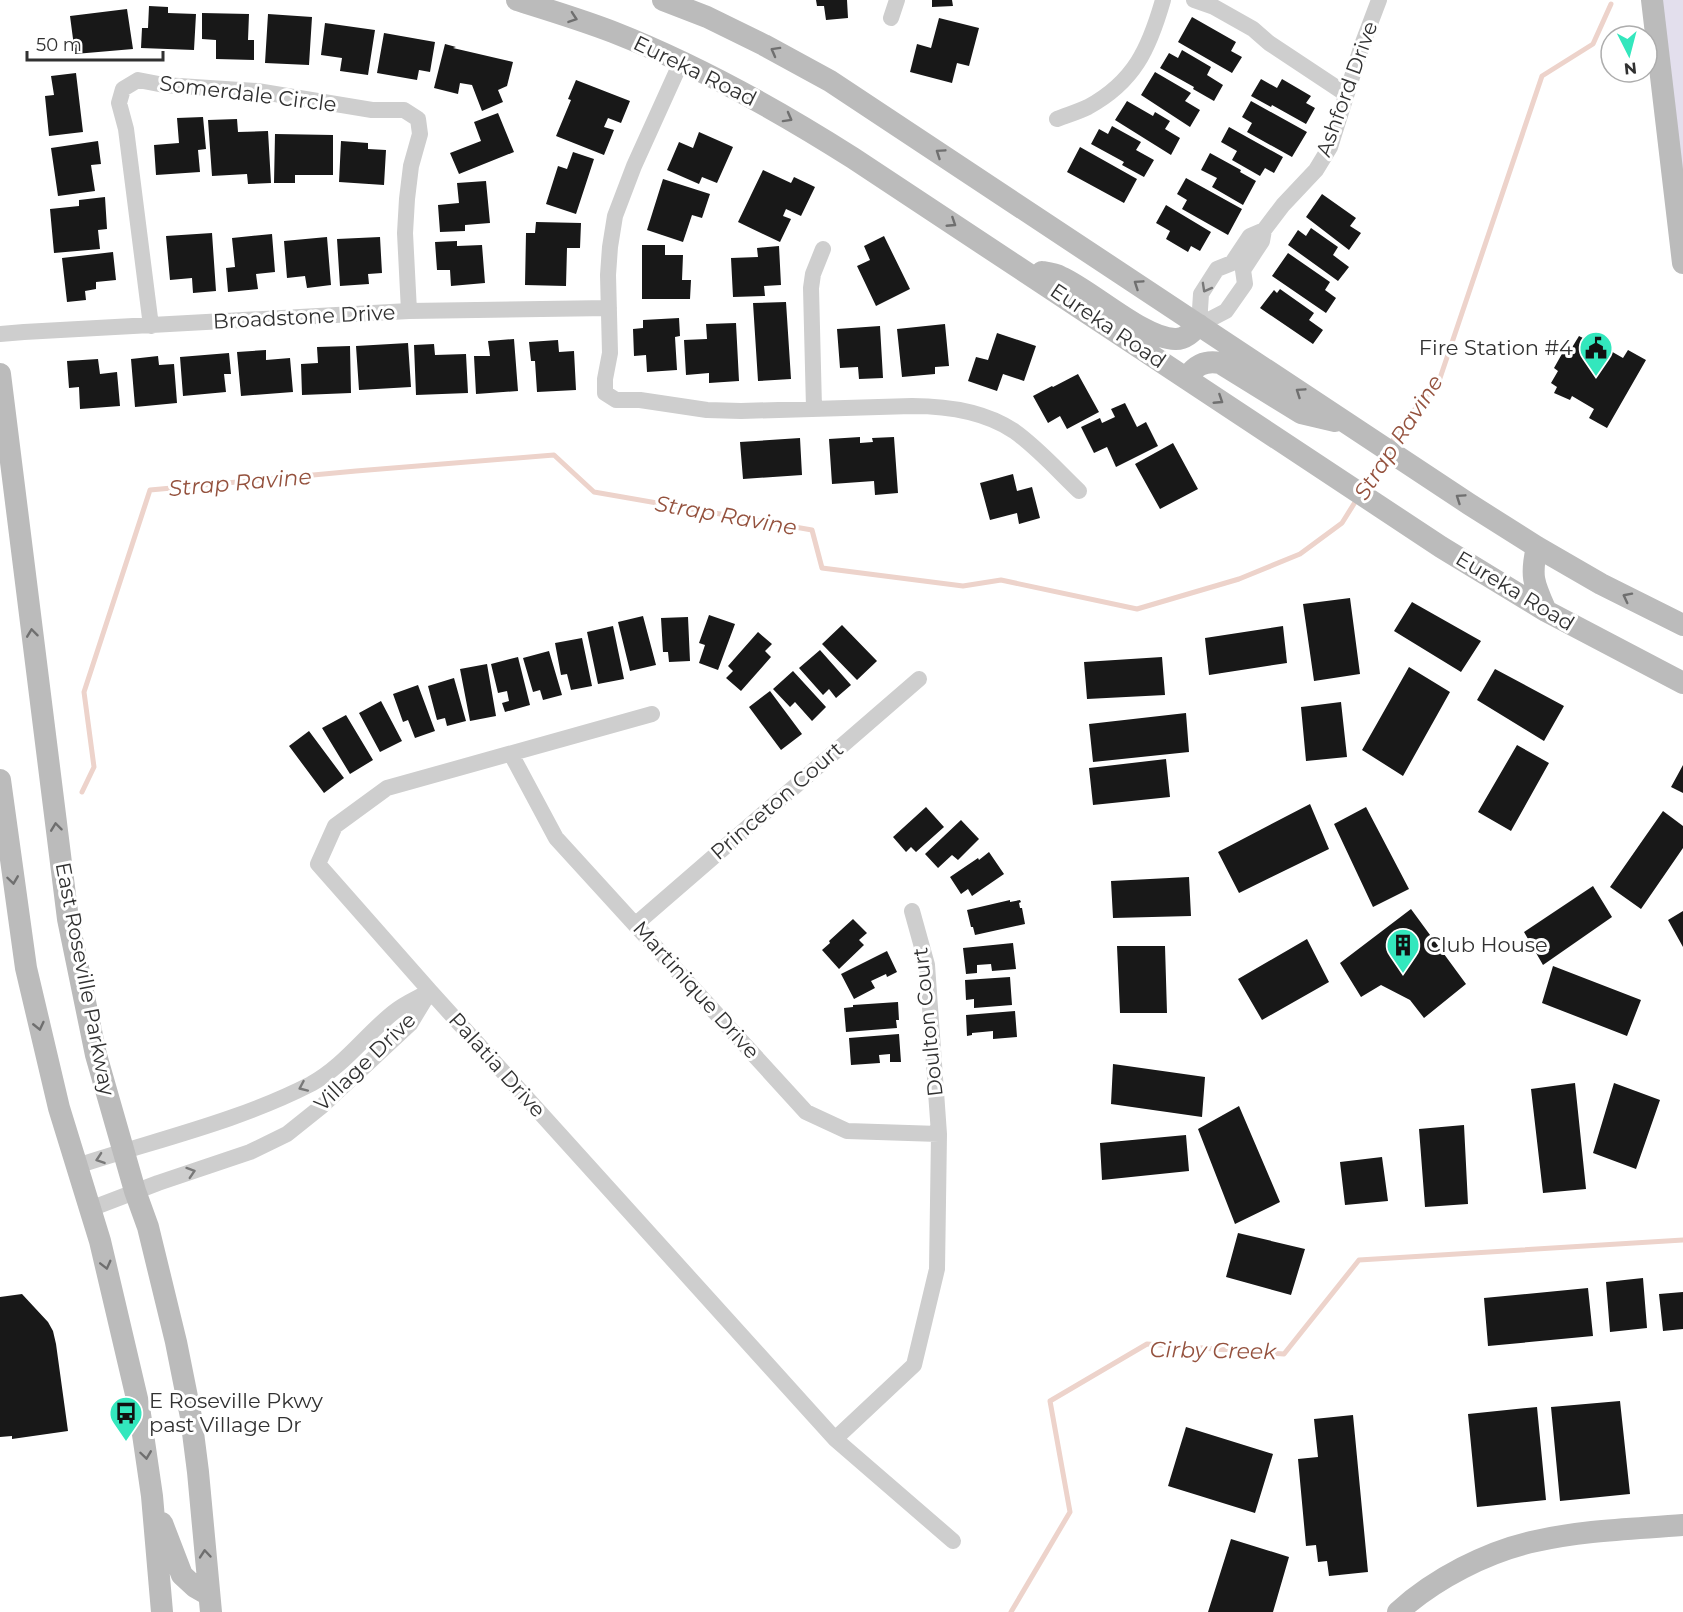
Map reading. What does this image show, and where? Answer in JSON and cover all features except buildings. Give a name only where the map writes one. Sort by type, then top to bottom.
[{"type":"main road","name":"Eureka Road","points":[[517,0],[613,32],[681,62],[800,124],[1504,586],[1546,611],[1683,683]]},
{"type":"main road","points":[[663,0],[707,17],[765,45],[830,81],[1537,547],[1601,584],[1683,625]]},
{"type":"main road","points":[[1652,0],[1683,263]]},
{"type":"main road","points":[[1015,265],[1060,277],[1159,336],[1176,339],[1188,336],[1199,325]]},
{"type":"main road","points":[[1186,378],[1195,367],[1206,362],[1220,363],[1301,413],[1359,430]]},
{"type":"main road","name":"East Roseville Parkway","points":[[0,374],[68,920],[96,1055],[162,1280],[191,1417],[210,1603]]},
{"type":"main road","points":[[1537,547],[1533,563],[1534,584],[1546,611]]},
{"type":"main road","points":[[0,780],[26,969],[54,1087],[100,1240],[139,1407],[152,1496],[161,1605],[176,1608],[180,1612]]},
{"type":"main road","points":[[152,1496],[182,1575],[210,1603]]},
{"type":"main road","points":[[1398,1612],[1410,1600],[1448,1576],[1499,1552],[1534,1541],[1568,1535],[1683,1525]]},
{"type":"street","points":[[891,18],[897,0]]},
{"type":"street","points":[[1057,118],[1086,108],[1113,91],[1131,73],[1145,52],[1163,0]]},
{"type":"street","points":[[1194,0],[1214,7],[1253,29],[1269,43],[1346,94]]},
{"type":"street","name":"Ashford Drive","points":[[1199,325],[1201,294],[1217,269],[1238,266],[1262,242],[1264,230],[1283,205],[1308,180],[1330,147],[1362,45],[1379,0]]},
{"type":"street","points":[[681,62],[634,166],[615,216],[608,275],[610,353],[605,393],[616,400],[640,400],[707,410],[938,406],[966,411],[992,420],[1013,431],[1078,491]]},
{"type":"street","name":"Somerdale Circle","points":[[151,326],[126,129],[119,103],[123,89],[138,80],[164,85],[257,91],[372,110],[404,110],[418,119],[420,135],[411,166],[405,233],[409,310]]},
{"type":"street","points":[[814,408],[811,288],[813,274],[823,249]]},
{"type":"street","name":"Ashford Drive","points":[[1199,325],[1226,311],[1245,284],[1238,266]]},
{"type":"street","name":"Broadstone Drive","points":[[0,334],[409,310],[609,308]]},
{"type":"street","name":"Princeton Court","points":[[636,924],[919,679]]},
{"type":"street","points":[[511,754],[652,714]]},
{"type":"street","name":"Martinique Drive","points":[[511,754],[556,838],[806,1112],[847,1131],[939,1134]]},
{"type":"street","name":"Palatia Drive","points":[[511,754],[387,788],[335,826],[318,864],[835,1439],[953,1541]]},
{"type":"street","name":"Doulton Court","points":[[835,1439],[914,1365],[937,1269],[939,1134],[927,966],[912,910]]},
{"type":"street","name":"Village Drive","points":[[77,1166],[171,1138],[253,1110],[312,1083],[341,1062],[395,1011],[430,991]]},
{"type":"street","name":"Village Drive","points":[[90,1209],[135,1191],[250,1152],[287,1134],[322,1106],[410,1024],[430,991]]},
{"type":"shaded area","points":[[1662,0],[1683,0],[1683,175]]},
{"type":"waterway","name":"Strap Ravine","points":[[1390,445],[1404,421],[1438,384],[1542,76],[1593,44],[1611,4]]},
{"type":"waterway","name":"Strap Ravine","points":[[82,792],[94,767],[84,692],[150,490],[554,455],[594,492],[812,530],[822,568],[963,586],[1001,580],[1137,609],[1239,579],[1300,554],[1342,523],[1357,499]]},
{"type":"waterway","name":"Strap Ravine","points":[[1363,488],[1383,455]]},
{"type":"waterway","name":"Cirby Creek","points":[[1011,1612],[1070,1512],[1050,1401],[1147,1344],[1284,1354],[1359,1260],[1683,1240]]},
{"type":"place","name":"Fire Station #4","points":[[1596,377]]},
{"type":"place","name":"Club House","points":[[1403,974]]},
{"type":"place","name":"E Roseville Pkwy past Village Dr","points":[[126,1442]]}]
